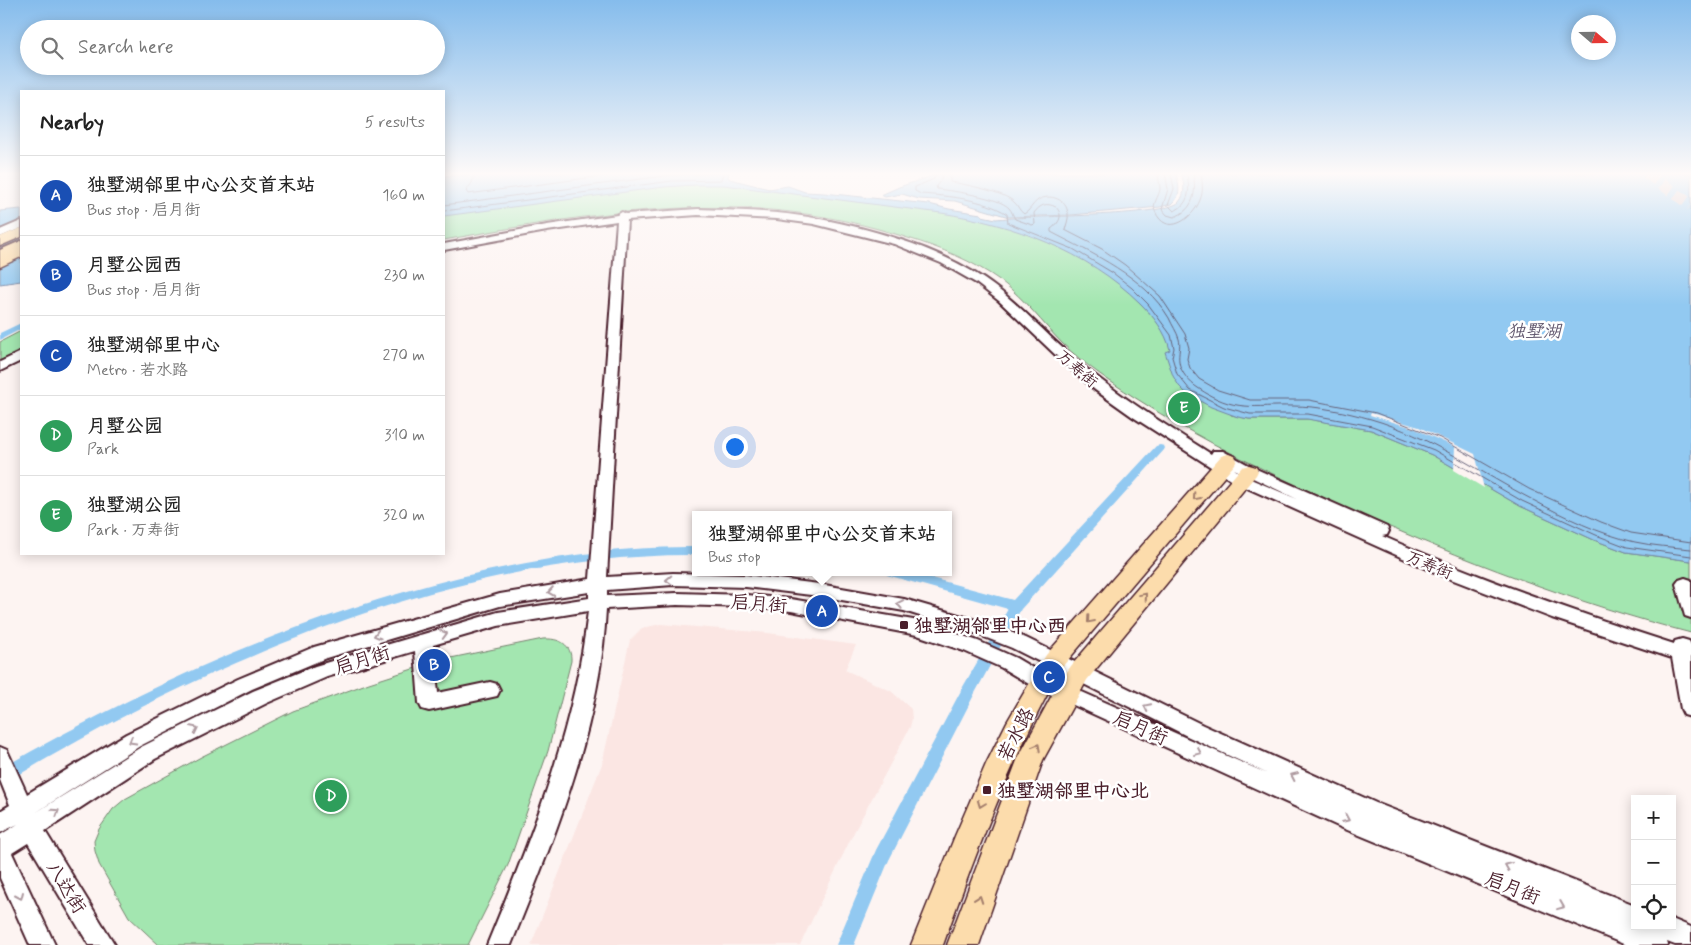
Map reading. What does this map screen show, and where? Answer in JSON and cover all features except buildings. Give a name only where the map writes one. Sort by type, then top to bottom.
[{"type":"highway","points":[[0,248],[20,238]]},
{"type":"highway","points":[[0,256],[20,246]]},
{"type":"main road","points":[[0,242],[20,232]]},
{"type":"main road","points":[[0,263],[20,253]]},
{"type":"main road","name":"若水路","points":[[927,945],[987,790],[1060,677],[1225,464]]},
{"type":"main road","name":"若水路","points":[[963,945],[1060,677],[1245,475]]},
{"type":"street","name":"万寿街","points":[[445,246],[615,217]]},
{"type":"street","points":[[499,945],[543,832],[576,730],[588,681],[598,593],[622,217]]},
{"type":"street","name":"万寿街","points":[[784,217],[823,223],[898,242],[945,261],[980,281],[1003,299],[1068,360],[1100,387],[1138,414],[1161,424],[1245,475],[1449,572],[1558,613],[1686,651]]},
{"type":"street","points":[[0,234],[20,224]]},
{"type":"street","points":[[0,369],[20,357]]},
{"type":"street","points":[[0,369],[20,360]]},
{"type":"street","name":"启月街","points":[[0,823],[26,819],[148,753],[260,697],[322,671],[423,640],[598,593],[674,579],[746,580],[820,590],[904,605],[980,628],[1019,643],[1060,677],[1348,820],[1656,945]]},
{"type":"street","points":[[1685,584],[1691,611]]},
{"type":"street","name":"启月街","points":[[0,850],[26,819],[133,740],[245,684],[321,652],[500,600],[598,593],[792,605],[920,628],[971,646],[1009,663],[1060,677],[1196,731],[1368,810],[1631,915]]},
{"type":"street","points":[[423,640],[429,703],[490,690]]},
{"type":"street","points":[[1686,651],[1691,709]]},
{"type":"street","points":[[0,756],[14,782],[26,819]]},
{"type":"street","name":"八达街","points":[[26,819],[103,945]]},
{"type":"street","points":[[0,850],[43,945]]},
{"type":"street","points":[[1668,930],[1691,939]]},
{"type":"shaded area","points":[[661,624],[768,633],[856,645],[845,670],[891,691],[911,709],[912,719],[910,727],[852,836],[800,945],[531,945],[602,764],[630,640],[642,628]]},
{"type":"green space","points":[[445,217],[586,217],[562,220],[445,240]]},
{"type":"green space","points":[[820,217],[970,217],[1031,235],[1081,256],[1127,286],[1141,299],[1231,415],[1249,419],[1308,419],[1371,430],[1432,455],[1520,506],[1594,540],[1626,552],[1691,561],[1691,633],[1561,594],[1476,563],[1296,485],[1187,429],[1097,372],[1063,344],[1018,295],[979,267],[933,246],[848,222]]},
{"type":"green space","points":[[20,332],[20,351],[0,361],[0,342]]},
{"type":"green space","points":[[543,639],[559,641],[567,646],[571,655],[571,661],[548,751],[508,865],[468,945],[159,945],[129,917],[99,864],[94,841],[99,829],[113,809],[125,799],[201,757],[293,711],[369,683],[441,660]]},
{"type":"water","points":[[0,217],[20,217],[20,281],[0,284]]},
{"type":"water","name":"独墅湖","points":[[963,217],[996,219],[1042,217],[1691,217],[1691,561],[1626,552],[1594,540],[1520,506],[1432,455],[1371,430],[1307,419],[1249,419],[1211,407],[1187,394],[1179,386],[1173,376],[1165,352],[1170,350],[1162,331],[1140,303],[1119,285],[1097,269],[1048,243],[995,224]]},
{"type":"pier","points":[[1371,413],[1419,427],[1475,454],[1484,488],[1454,470],[1455,447],[1413,428],[1370,415]]},
{"type":"waterway","points":[[0,337],[20,327]]},
{"type":"waterway","points":[[1016,606],[1160,448]]},
{"type":"waterway","points":[[0,777],[114,714],[192,676],[312,626],[357,611],[448,585],[544,564],[594,556],[692,551]]},
{"type":"waterway","points":[[907,576],[1016,606]]},
{"type":"waterway","points":[[845,945],[882,856],[969,689],[1016,606]]},
{"type":"place","name":"独墅湖公园","points":[[1184,408]]},
{"type":"place","name":"独墅湖邻里中心公交首末站","points":[[822,611]]},
{"type":"place","name":"独墅湖邻里中心西","points":[[904,625]]},
{"type":"place","name":"月墅公园西","points":[[434,665]]},
{"type":"place","name":"独墅湖邻里中心","points":[[1049,677]]},
{"type":"place","name":"独墅湖邻里中心北","points":[[987,790]]},
{"type":"place","name":"月墅公园","points":[[331,796]]}]
